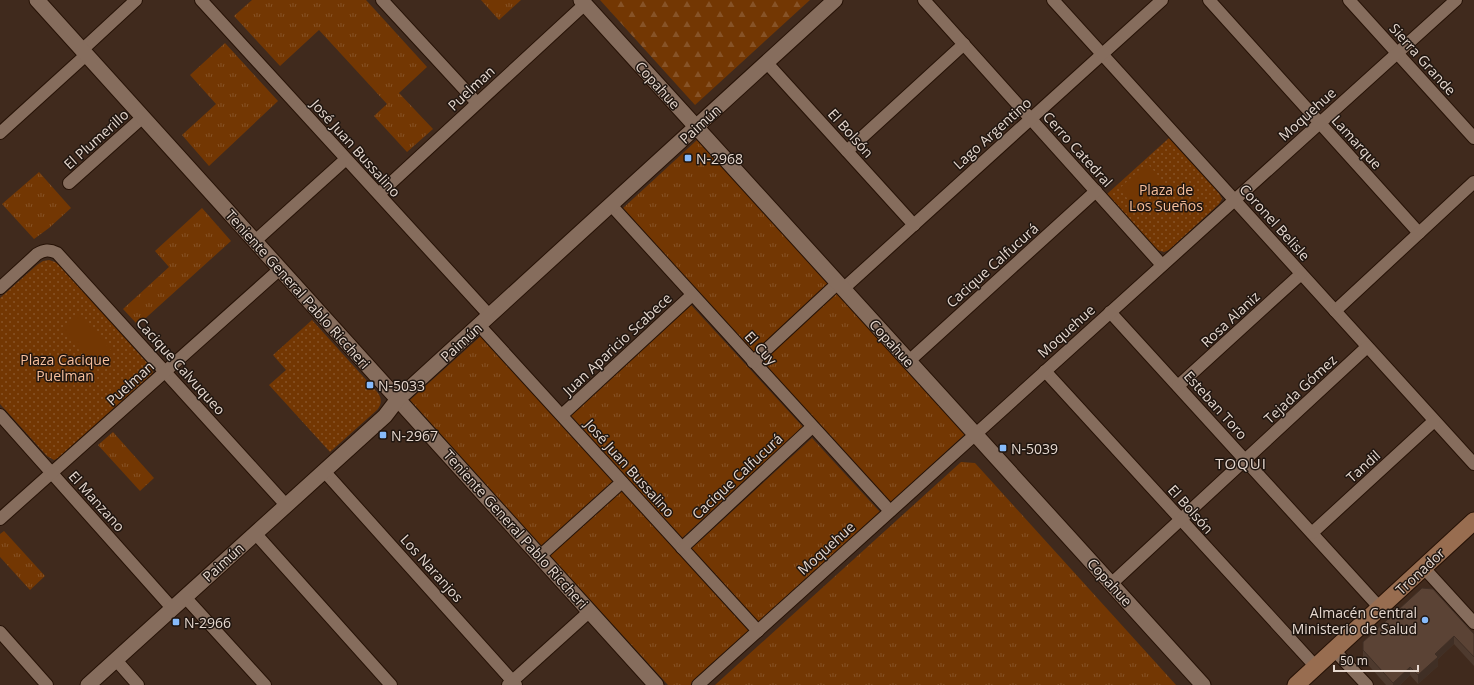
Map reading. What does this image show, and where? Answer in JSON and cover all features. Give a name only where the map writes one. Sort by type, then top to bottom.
[{"type":"main road","name":"Tronador","points":[[1296,685],[1474,521]]},
{"type":"street","name":"Teniente General Pablo Riccheri","points":[[37,0],[656,685]]},
{"type":"street","points":[[0,133],[136,0]]},
{"type":"street","name":"José Juan Bussalino","points":[[201,0],[379,194],[562,415],[758,631]]},
{"type":"street","points":[[382,0],[477,103]]},
{"type":"street","name":"Paimún","points":[[88,685],[385,416],[398,399],[835,0]]},
{"type":"street","name":"Cerro Catedral","points":[[924,0],[1162,265]]},
{"type":"street","name":"Coronel Belisle","points":[[1053,0],[1474,464]]},
{"type":"street","name":"Lago Argentino","points":[[753,362],[840,286],[914,225],[1162,0]]},
{"type":"street","name":"Lamarque","points":[[1208,0],[1419,233]]},
{"type":"street","name":"Sierra Grande","points":[[1349,0],[1474,138]]},
{"type":"street","name":"Moquehue","points":[[698,685],[1456,0]]},
{"type":"street","name":"Puelman","points":[[379,194],[583,2]]},
{"type":"street","name":"Copahue","points":[[583,2],[1203,685]]},
{"type":"street","points":[[847,151],[964,44]]},
{"type":"street","name":"El Bolsón","points":[[767,63],[914,225]]},
{"type":"street","name":"El Plumerillo","points":[[69,183],[143,117]]},
{"type":"street","points":[[255,241],[346,158]]},
{"type":"street","points":[[1335,311],[1474,182]]},
{"type":"street","name":"Cacique Calfucurá","points":[[908,361],[1096,191]]},
{"type":"street","name":"El Cuy","points":[[610,205],[890,511]]},
{"type":"street","name":"Cacique Calvuqueo","points":[[0,288],[37,254],[43,251],[51,250],[58,253],[286,505]]},
{"type":"street","name":"Puelman","points":[[0,519],[280,269]]},
{"type":"street","name":"Rosa Alaniz","points":[[1178,386],[1301,274]]},
{"type":"street","name":"Juan Aparicio Scabece","points":[[562,415],[692,294]]},
{"type":"street","name":"Esteban Toro","points":[[1110,312],[1380,608]]},
{"type":"street","name":"Tejada Gómez","points":[[1111,584],[1368,347]]},
{"type":"street","name":"El Bolsón","points":[[1045,371],[1316,667]]},
{"type":"street","name":"El Manzano","points":[[0,415],[172,608]]},
{"type":"street","name":"Tandil","points":[[1312,533],[1434,420]]},
{"type":"street","name":"Cacique Calfucurá","points":[[682,548],[812,427]]},
{"type":"street","name":"Los Naranjos","points":[[324,471],[512,684]]},
{"type":"street","points":[[540,556],[622,482]]},
{"type":"street","points":[[256,533],[391,685]]},
{"type":"street","points":[[1424,568],[1474,623]]},
{"type":"street","points":[[185,596],[265,685]]},
{"type":"street","points":[[512,684],[590,611]]},
{"type":"street","points":[[0,632],[47,685]]},
{"type":"street","points":[[1334,650],[1367,685]]},
{"type":"street","points":[[116,660],[138,685]]},
{"type":"green space","points":[[252,0],[366,0],[427,67],[399,93],[433,129],[407,152],[374,116],[387,104],[319,30],[280,66],[234,16]]},
{"type":"green space","points":[[481,0],[521,0],[499,20]]},
{"type":"green space","points":[[600,0],[810,0],[695,105]]},
{"type":"green space","points":[[225,43],[278,101],[209,166],[182,135],[216,104],[190,75]]},
{"type":"green space","name":"Plaza de Los Sueños","points":[[1169,138],[1219,193],[1222,199],[1219,204],[1169,250],[1164,252],[1157,250],[1107,194]]},
{"type":"green space","points":[[697,140],[829,284],[755,353],[622,209]]},
{"type":"green space","points":[[1147,163],[1162,180],[1134,206],[1119,189]]},
{"type":"green space","points":[[39,172],[71,208],[49,228],[34,239],[2,204]]},
{"type":"green space","points":[[202,208],[231,241],[138,325],[123,309],[169,267],[155,251]]},
{"type":"green space","name":"Plaza Cacique Puelman","points":[[49,260],[61,266],[150,366],[153,372],[150,378],[61,457],[54,460],[47,456],[0,404],[0,298],[37,265],[43,261]]},
{"type":"green space","points":[[837,292],[965,434],[890,503],[761,361]]},
{"type":"green space","points":[[691,305],[803,427],[682,538],[570,416]]},
{"type":"green space","points":[[79,315],[112,351],[95,367],[62,331]]},
{"type":"green space","points":[[312,320],[378,393],[381,399],[381,404],[377,410],[330,452],[269,385],[286,370],[273,355]]},
{"type":"green space","points":[[482,335],[615,483],[543,548],[410,400]]},
{"type":"green space","points":[[113,432],[154,478],[140,491],[98,445]]},
{"type":"green space","points":[[812,438],[880,512],[759,623],[691,549]]},
{"type":"green space","points":[[961,462],[975,463],[1176,685],[715,685]]},
{"type":"green space","points":[[621,490],[750,631],[691,685],[668,685],[549,555]]},
{"type":"green space","points":[[4,531],[45,576],[30,590],[0,557],[0,534]]},
{"type":"building","name":"Almacén Central Ministerio de Salud","points":[[1422,588],[1433,589],[1474,634],[1474,657],[1454,636],[1435,654],[1438,657],[1418,675],[1410,667],[1393,683],[1363,650],[1363,642]]},
{"type":"place","name":"N-2968","points":[[688,158]]},
{"type":"place","name":"N-5033","points":[[370,385]]},
{"type":"place","name":"N-2967","points":[[383,435]]},
{"type":"place","name":"N-5039","points":[[1003,448]]},
{"type":"place","name":"Almacén Central Ministerio de Salud","points":[[1425,620]]},
{"type":"place","name":"N-2966","points":[[176,622]]},
{"type":"district","name":"TOQUI","points":[[1241,463]]}]
